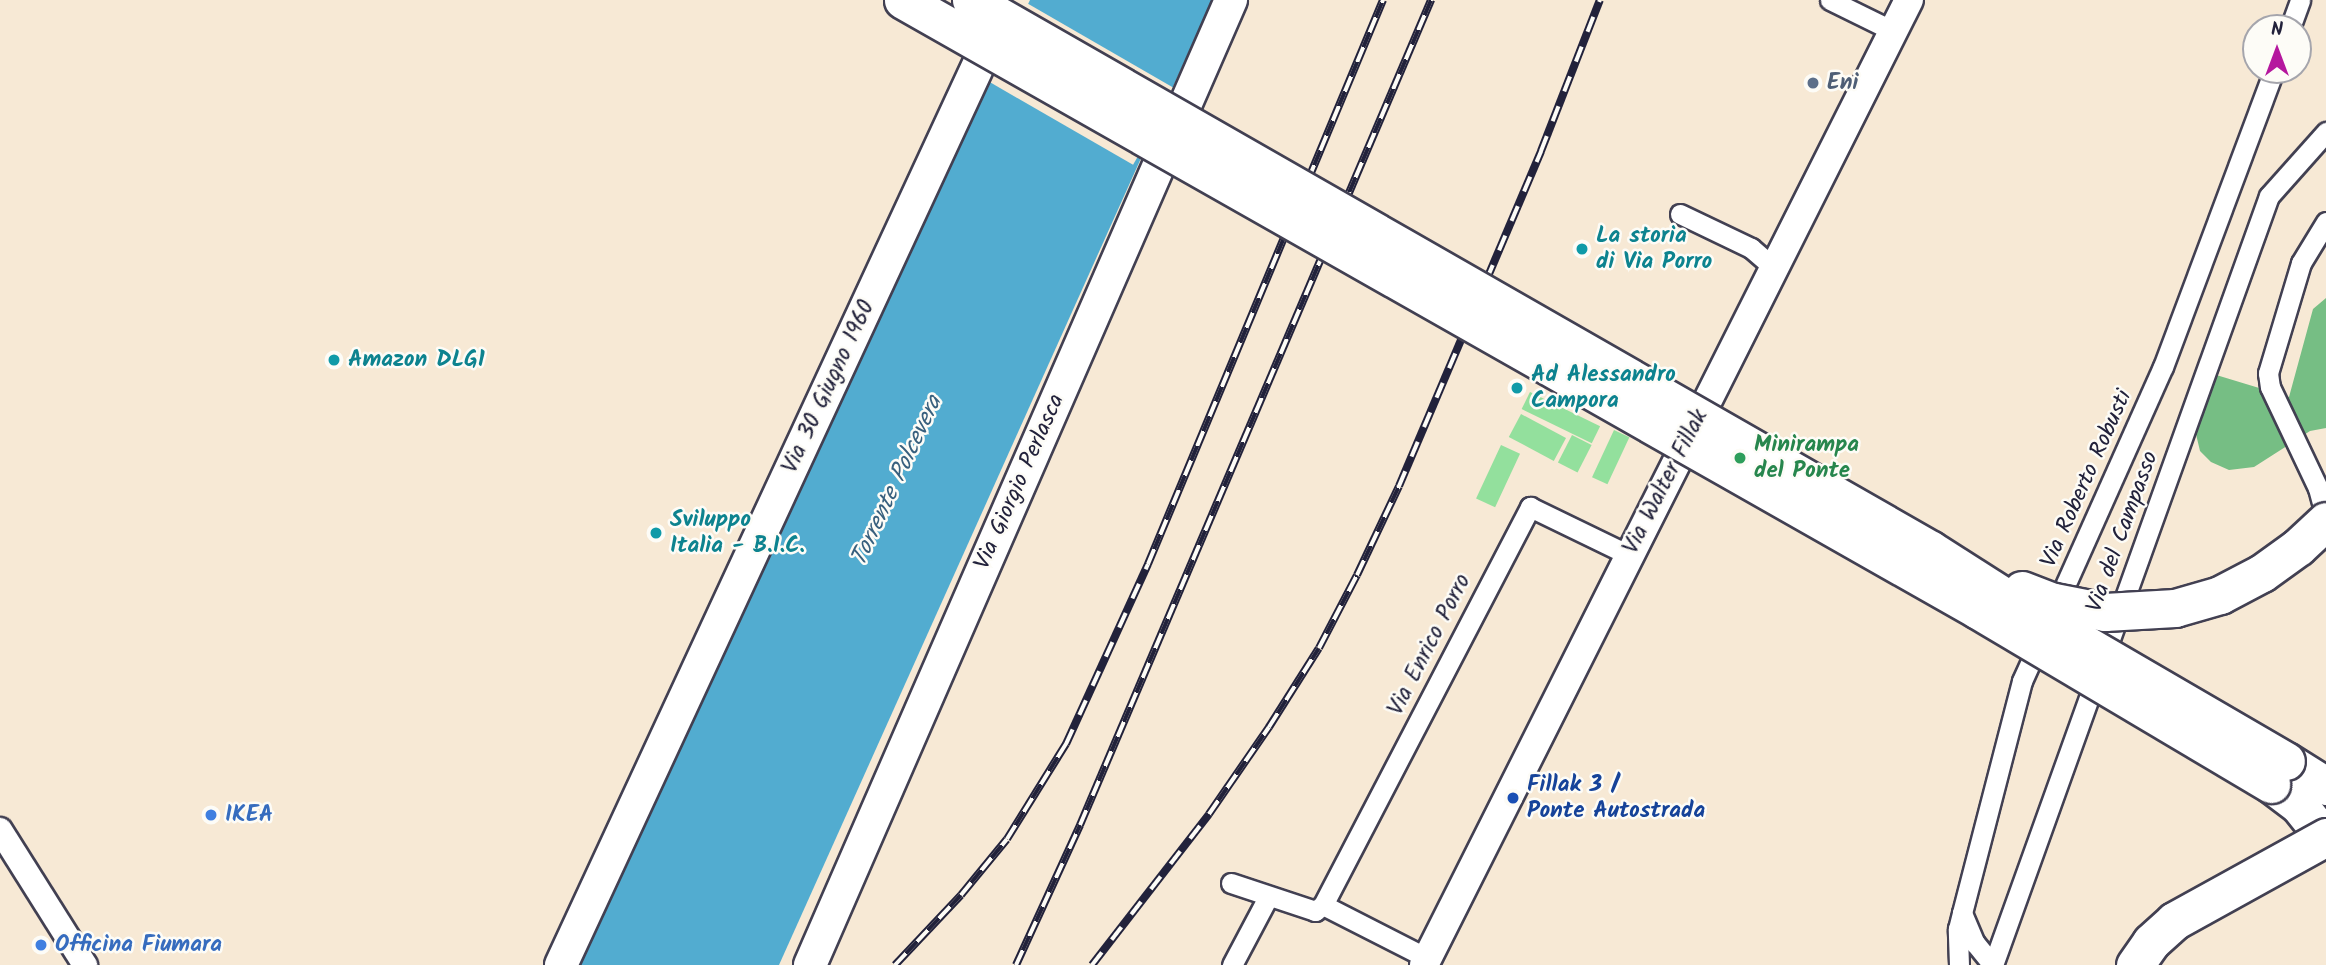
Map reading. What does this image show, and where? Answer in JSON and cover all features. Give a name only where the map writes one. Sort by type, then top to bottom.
[{"type":"highway","points":[[904,0],[1978,610],[2279,773],[2326,786]]},
{"type":"highway","points":[[971,0],[1931,550],[2279,773],[2298,804],[2326,838],[2174,921],[2151,942],[2135,965]]},
{"type":"highway","points":[[1931,550],[2054,602],[2105,611],[2153,611],[2196,603],[2242,584],[2280,561],[2326,520]]},
{"type":"main road","name":"Via 30 Giugno 1960","points":[[561,965],[1008,0]]},
{"type":"main road","name":"Via Giorgio Perlasca","points":[[810,965],[1231,0]]},
{"type":"main road","name":"Via Walter Fillak","points":[[1426,961],[1909,0]]},
{"type":"street","points":[[1830,0],[1893,32]]},
{"type":"street","name":"Via Roberto Robusti","points":[[1959,965],[1957,943],[1962,913],[2022,681],[2163,367],[2269,84]]},
{"type":"street","name":"Via del Campasso","points":[[1993,965],[2269,196],[2326,132]]},
{"type":"street","points":[[1680,214],[1751,248],[1773,268]]},
{"type":"street","points":[[2326,222],[2301,263],[2268,373],[2270,387],[2318,488],[2326,520]]},
{"type":"street","name":"Via Enrico Porro","points":[[1323,905],[1530,507],[1629,555]]},
{"type":"street","points":[[0,830],[85,965]]},
{"type":"street","points":[[1231,883],[1315,911],[1323,905],[1426,961]]},
{"type":"street","points":[[1232,965],[1268,897]]},
{"type":"street","points":[[1962,913],[1975,943],[1993,965]]},
{"type":"green space","points":[[2326,298],[2326,428],[2310,431],[2254,467],[2229,470],[2211,462],[2200,451],[2195,430],[2213,374],[2289,397],[2313,309]]},
{"type":"green space","points":[[1530,392],[1600,426],[1592,443],[1522,409]]},
{"type":"green space","points":[[1521,414],[1566,438],[1554,461],[1509,437]]},
{"type":"green space","points":[[1614,430],[1629,437],[1607,484],[1592,477]]},
{"type":"green space","points":[[1572,435],[1592,445],[1578,473],[1558,463]]},
{"type":"green space","points":[[1501,445],[1520,454],[1495,507],[1476,498]]},
{"type":"water","name":"Torrente Polcevera","points":[[1030,0],[1212,0],[779,965],[579,965],[826,420]]},
{"type":"pier","points":[[1025,2],[1177,90],[1133,165],[982,77]]},
{"type":"railway","points":[[895,965],[961,895],[1007,839],[1066,744],[1148,564],[1383,0]]},
{"type":"railway","points":[[1016,965],[1080,825],[1431,0]]},
{"type":"railway","points":[[1092,965],[1209,814],[1319,648],[1399,486],[1541,151],[1600,0]]},
{"type":"place","name":"Eni","points":[[1813,83]]},
{"type":"place","name":"La storia di Via Porro","points":[[1582,249]]},
{"type":"place","name":"Amazon DLG1","points":[[334,360]]},
{"type":"place","name":"Ad Alessandro Campora","points":[[1517,388]]},
{"type":"place","name":"Minirampa del Ponte","points":[[1740,458]]},
{"type":"place","name":"Sviluppo Italia - B.I.C.","points":[[656,533]]},
{"type":"place","name":"Fillak 3 / Ponte Autostrada","points":[[1513,798]]},
{"type":"place","name":"IKEA","points":[[211,815]]},
{"type":"place","name":"Officina Fiumara","points":[[41,945]]}]
